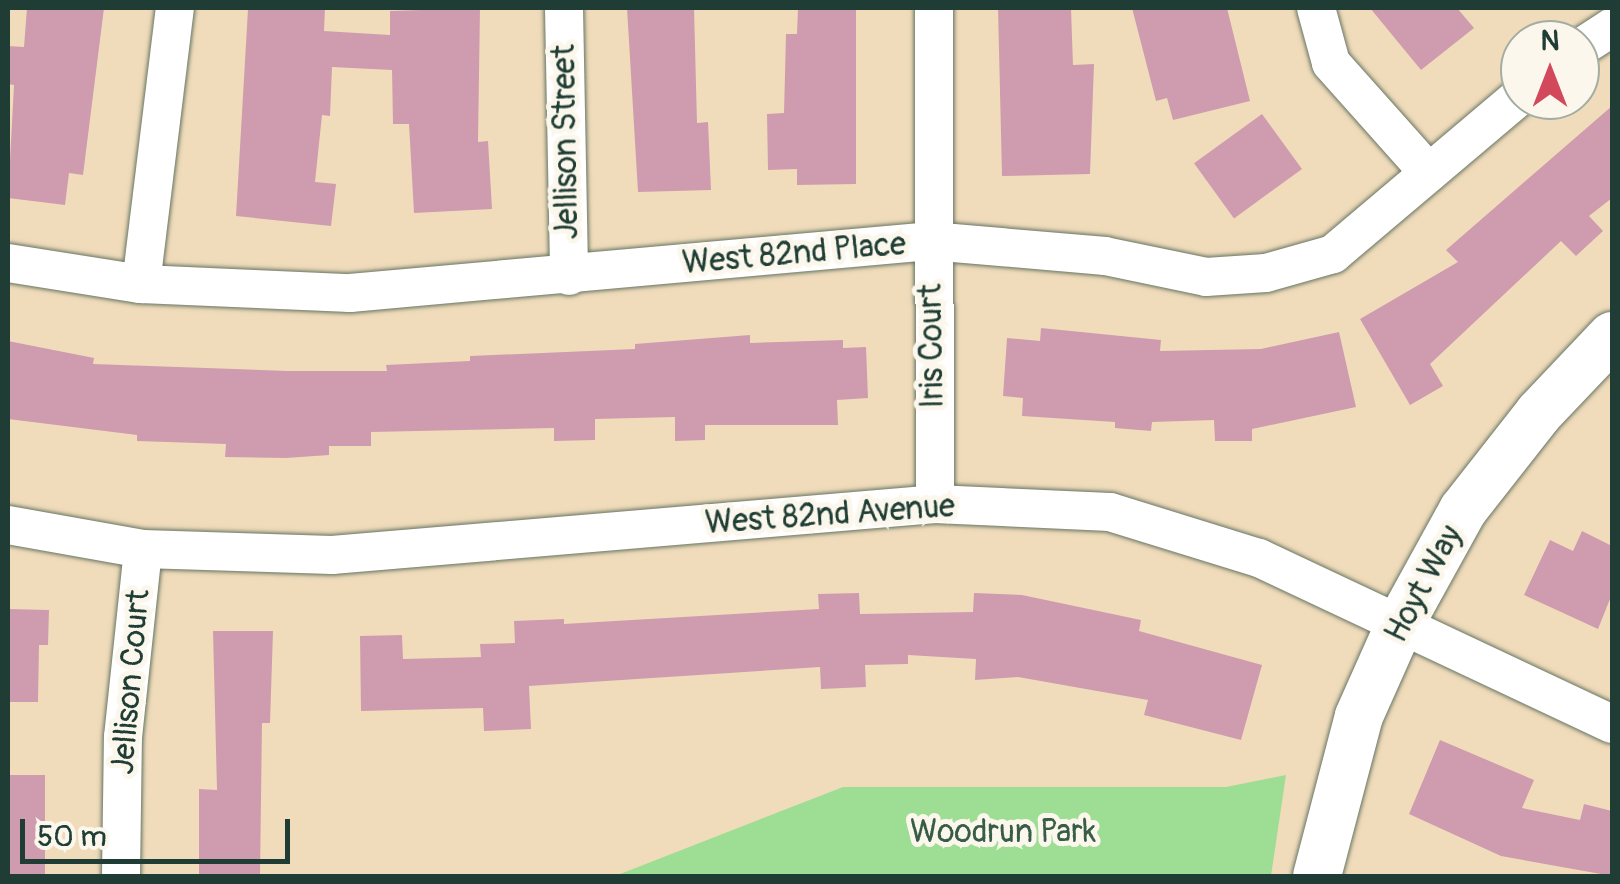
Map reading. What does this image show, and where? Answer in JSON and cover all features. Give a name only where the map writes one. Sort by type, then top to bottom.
[{"type":"street","points":[[141,284],[174,8]]},
{"type":"street","name":"Jellison Street","points":[[564,8],[569,276]]},
{"type":"street","name":"Iris Court","points":[[934,8],[930,241],[935,504]]},
{"type":"street","points":[[1316,8],[1331,63],[1429,172]]},
{"type":"street","name":"West 82nd Place","points":[[8,263],[141,284],[350,294],[930,241],[1106,256],[1206,277],[1266,272],[1334,254],[1500,113]]},
{"type":"street","name":"Hoyt Way","points":[[1317,876],[1359,716],[1398,626],[1463,510],[1539,412],[1612,336]]},
{"type":"street","name":"West 82nd Avenue","points":[[8,524],[143,548],[332,555],[935,504],[1110,512],[1259,558],[1612,724]]},
{"type":"street","name":"Jellison Court","points":[[121,876],[123,736],[143,548]]},
{"type":"green space","name":"Woodrun Park","points":[[1286,775],[1271,876],[615,876],[843,787],[1226,787]]},
{"type":"building","points":[[27,8],[104,8],[83,175],[69,173],[65,205],[8,198],[14,85],[8,84],[8,46],[24,47]]},
{"type":"building","points":[[325,8],[324,31],[390,35],[390,11],[480,8],[478,142],[488,141],[492,209],[414,213],[409,124],[393,124],[392,70],[332,67],[330,116],[322,115],[315,182],[336,184],[331,226],[236,216],[248,9]]},
{"type":"building","points":[[627,8],[694,8],[697,123],[708,122],[711,190],[638,192]]},
{"type":"building","points":[[798,8],[856,8],[856,184],[797,185],[797,169],[768,170],[767,114],[784,113],[786,34],[797,34]]},
{"type":"building","points":[[998,8],[1071,8],[1073,65],[1094,64],[1090,174],[1002,176]]},
{"type":"building","points":[[1132,8],[1227,8],[1250,101],[1173,120],[1167,98],[1156,101]]},
{"type":"building","points":[[1370,8],[1457,8],[1474,28],[1421,70]]},
{"type":"building","points":[[1612,106],[1612,198],[1589,216],[1603,231],[1576,256],[1561,241],[1430,364],[1443,386],[1410,405],[1360,319],[1458,262],[1446,250]]},
{"type":"building","points":[[1262,114],[1302,169],[1234,218],[1194,163]]},
{"type":"building","points":[[1041,328],[1161,340],[1160,351],[1261,349],[1339,332],[1356,407],[1252,429],[1252,441],[1215,441],[1214,420],[1152,422],[1151,431],[1115,428],[1115,422],[1022,416],[1023,398],[1003,396],[1007,338],[1040,341]]},
{"type":"building","points":[[750,335],[750,343],[843,340],[843,348],[866,347],[868,398],[837,400],[838,425],[705,425],[705,440],[675,441],[675,417],[595,419],[595,440],[554,441],[554,428],[371,432],[371,446],[329,446],[329,455],[286,458],[225,457],[226,444],[137,441],[137,435],[8,419],[8,341],[94,358],[93,364],[387,371],[386,365],[470,361],[470,356],[635,349],[635,344]]},
{"type":"building","points":[[1582,531],[1612,546],[1612,594],[1598,629],[1524,595],[1550,540],[1573,551]]},
{"type":"building","points":[[859,593],[860,614],[973,612],[974,593],[1022,595],[1141,620],[1139,631],[1262,665],[1241,740],[1144,715],[1148,700],[1018,677],[975,680],[976,659],[908,655],[908,664],[865,665],[866,687],[821,689],[820,667],[529,686],[531,729],[484,731],[483,708],[361,711],[360,636],[402,635],[403,659],[481,657],[480,644],[515,643],[514,621],[564,619],[564,624],[819,609],[818,594]]},
{"type":"building","points":[[8,609],[49,610],[48,645],[39,645],[38,702],[8,702]]},
{"type":"building","points":[[213,631],[273,631],[270,723],[262,723],[260,876],[199,876],[199,789],[217,790]]},
{"type":"building","points":[[1440,740],[1534,780],[1522,808],[1580,820],[1584,804],[1612,811],[1612,876],[1501,856],[1409,814]]},
{"type":"building","points":[[8,775],[45,775],[45,876],[8,876]]}]
